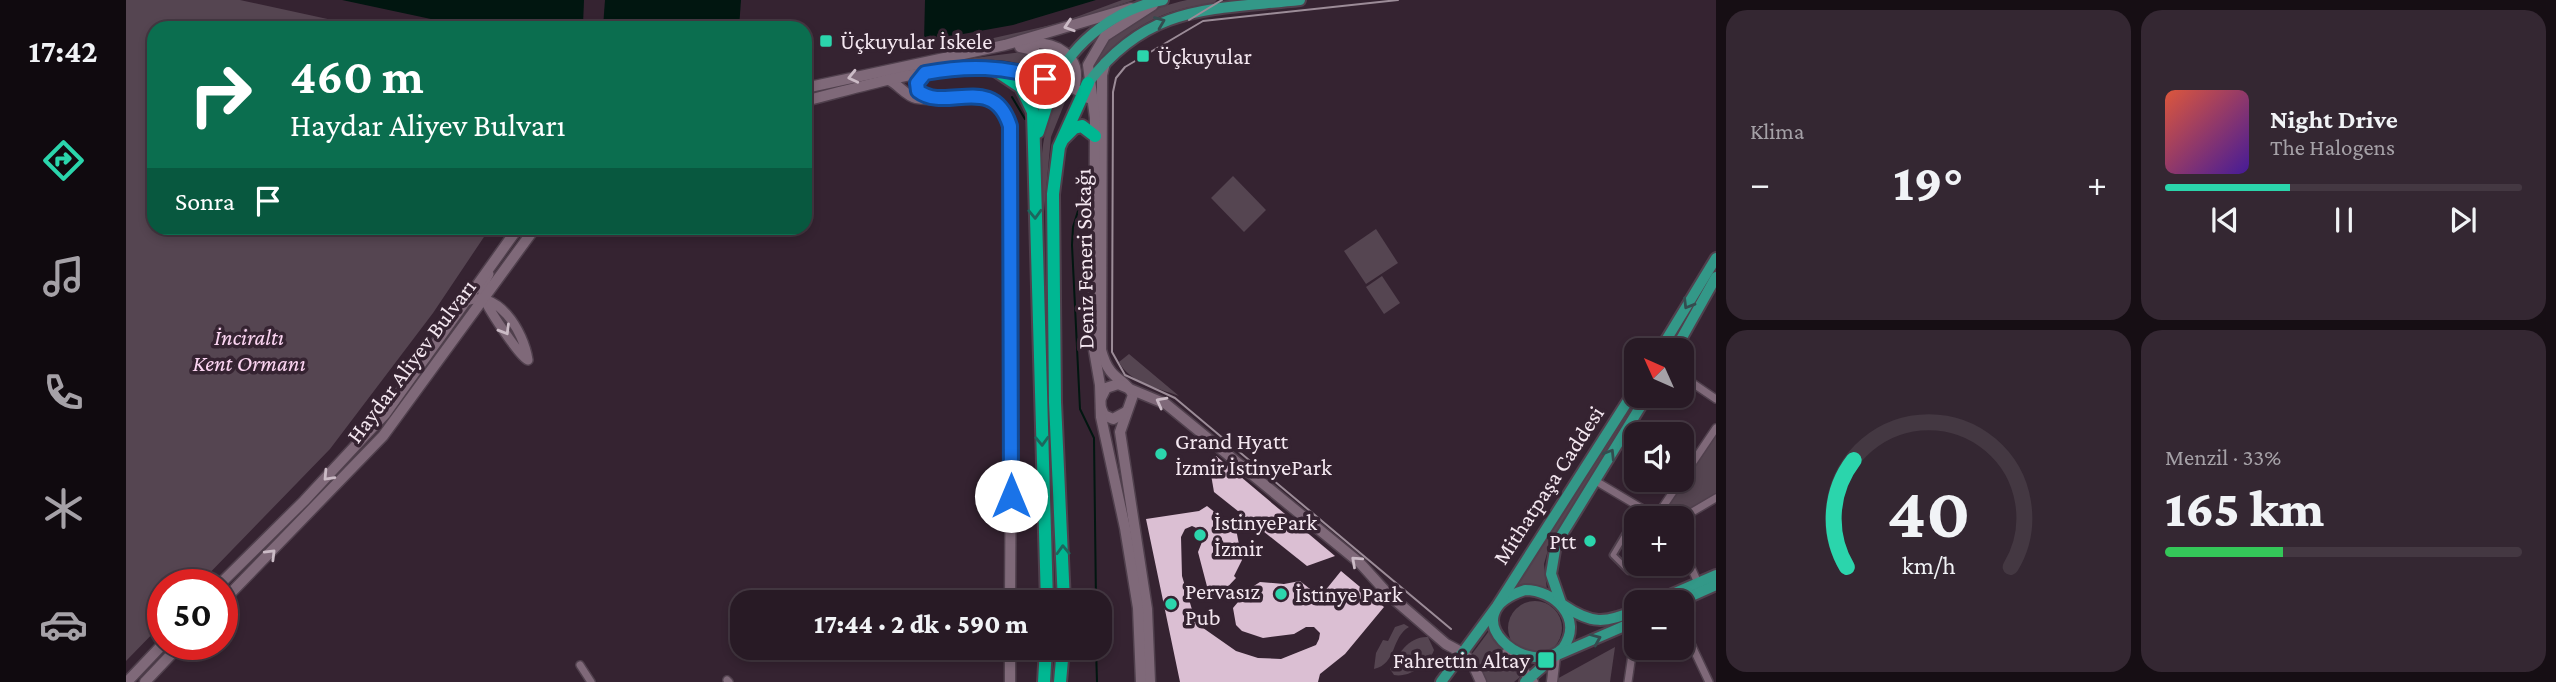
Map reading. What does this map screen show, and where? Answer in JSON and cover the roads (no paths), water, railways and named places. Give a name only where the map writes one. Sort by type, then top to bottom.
[{"type":"highway","points":[[991,67],[1012,79],[1027,95],[1033,112],[1047,590]]},
{"type":"highway","points":[[1035,146],[1054,82]]},
{"type":"highway","points":[[1063,590],[1055,402],[1052,194],[1059,131],[1084,91]]},
{"type":"highway","points":[[1059,147],[1068,132],[1077,126],[1099,135]]},
{"type":"highway","points":[[1044,682],[1045,660]]},
{"type":"highway","points":[[1060,682],[1063,660]]},
{"type":"highway","points":[[1065,660],[1067,682]]},
{"type":"main road","points":[[1084,91],[1090,58],[1105,36],[1163,0]]},
{"type":"main road","points":[[812,86],[1005,45],[1106,13],[1163,0]]},
{"type":"main road","points":[[1084,91],[1105,62],[1136,35],[1166,19],[1189,12],[1300,0]]},
{"type":"main road","points":[[1054,82],[1071,57],[1098,29],[1135,8]]},
{"type":"main road","points":[[1005,45],[1043,43],[1053,45],[1071,57],[1099,135]]},
{"type":"main road","points":[[1005,45],[1031,48],[1038,54],[1036,64],[1016,70]]},
{"type":"main road","points":[[1099,135],[1105,62]]},
{"type":"main road","points":[[812,99],[925,73],[991,67],[1016,70],[1084,91]]},
{"type":"main road","points":[[925,73],[917,88],[929,97]]},
{"type":"main road","points":[[889,80],[912,97],[984,97],[1005,115],[1012,136],[1010,590]]},
{"type":"main road","name":"Deniz Feneri Sokağı","points":[[1099,135],[1101,350],[1110,374],[1128,387]]},
{"type":"main road","name":"Deniz Feneri Sokağı","points":[[1099,135],[1092,323],[1100,384],[1099,405],[1138,608],[1141,682]]},
{"type":"main road","name":"Haydar Aliyev Bulvarı","points":[[235,569],[304,501],[385,414],[512,235]]},
{"type":"main road","name":"Haydar Aliyev Bulvarı","points":[[238,582],[383,436],[530,235]]},
{"type":"main road","points":[[1667,338],[1716,258]]},
{"type":"main road","points":[[1682,338],[1716,277]]},
{"type":"main road","points":[[411,375],[421,382]]},
{"type":"main road","points":[[1126,412],[1117,418],[1109,418],[1099,405],[1102,393],[1110,385],[1128,387],[1166,404],[1360,563],[1388,594],[1446,644],[1463,653],[1472,662],[1481,682]]},
{"type":"main road","points":[[1128,387],[1133,396],[1120,432],[1147,609],[1150,682]]},
{"type":"main road","name":"Mithatpaşa Caddesi","points":[[1463,653],[1497,606],[1624,406]]},
{"type":"main road","name":"Mithatpaşa Caddesi","points":[[1561,603],[1551,574],[1556,544],[1639,408]]},
{"type":"main road","points":[[1682,590],[1716,575]]},
{"type":"main road","points":[[1694,595],[1716,585]]},
{"type":"main road","points":[[1561,603],[1570,626],[1568,638],[1555,656],[1529,681],[1507,653],[1493,628],[1497,606],[1510,595],[1525,590],[1543,593],[1561,603],[1589,621],[1611,619],[1624,614]]},
{"type":"main road","points":[[1507,653],[1525,662],[1536,663],[1624,626]]},
{"type":"main road","points":[[1441,682],[1463,653]]},
{"type":"main road","points":[[1552,682],[1555,656]]},
{"type":"main road","points":[[127,682],[148,660]]},
{"type":"main road","points":[[145,682],[166,660]]},
{"type":"main road","points":[[1010,660],[1010,682]]},
{"type":"street","points":[[463,303],[483,298],[505,312],[528,360],[518,352],[483,298],[488,275],[513,235]]},
{"type":"street","points":[[1694,384],[1716,400]]},
{"type":"street","points":[[1664,506],[1716,428]]},
{"type":"street","points":[[1594,480],[1634,506]]},
{"type":"street","points":[[1694,511],[1716,498]]},
{"type":"street","points":[[1624,537],[1613,555],[1624,566]]},
{"type":"street","points":[[1694,574],[1698,583]]},
{"type":"street","points":[[1694,650],[1709,682],[1716,679]]},
{"type":"street","points":[[1628,682],[1631,660]]},
{"type":"street","points":[[580,665],[591,682]]},
{"type":"waterway","points":[[1012,97],[1025,119]]},
{"type":"waterway","points":[[1082,198],[1073,227],[1072,245],[1080,409],[1094,438],[1096,590]]},
{"type":"waterway","points":[[1096,660],[1097,682]]},
{"type":"tram line","points":[[1189,20],[1222,0]]},
{"type":"tram line","points":[[1398,0],[1203,21],[1125,67],[1116,78],[1113,92],[1112,352],[1125,375],[1175,398],[1451,629]]},
{"type":"place","name":"Üçkuyular İskele","points":[[826,41]]},
{"type":"place","name":"Üçkuyular","points":[[1143,56]]},
{"type":"place","name":"Grand Hyatt İzmir İstinyePark","points":[[1161,454]]},
{"type":"place","name":"İstinyePark İzmir","points":[[1200,535]]},
{"type":"place","name":"Ptt","points":[[1590,541]]},
{"type":"place","name":"İstinye Park","points":[[1281,594]]},
{"type":"place","name":"Pervasız Pub","points":[[1171,604]]},
{"type":"place","name":"Fahrettin Altay","points":[[1546,660]]},
{"type":"park label","name":"İnciraltı Kent Ormanı","points":[[249,350]]}]
